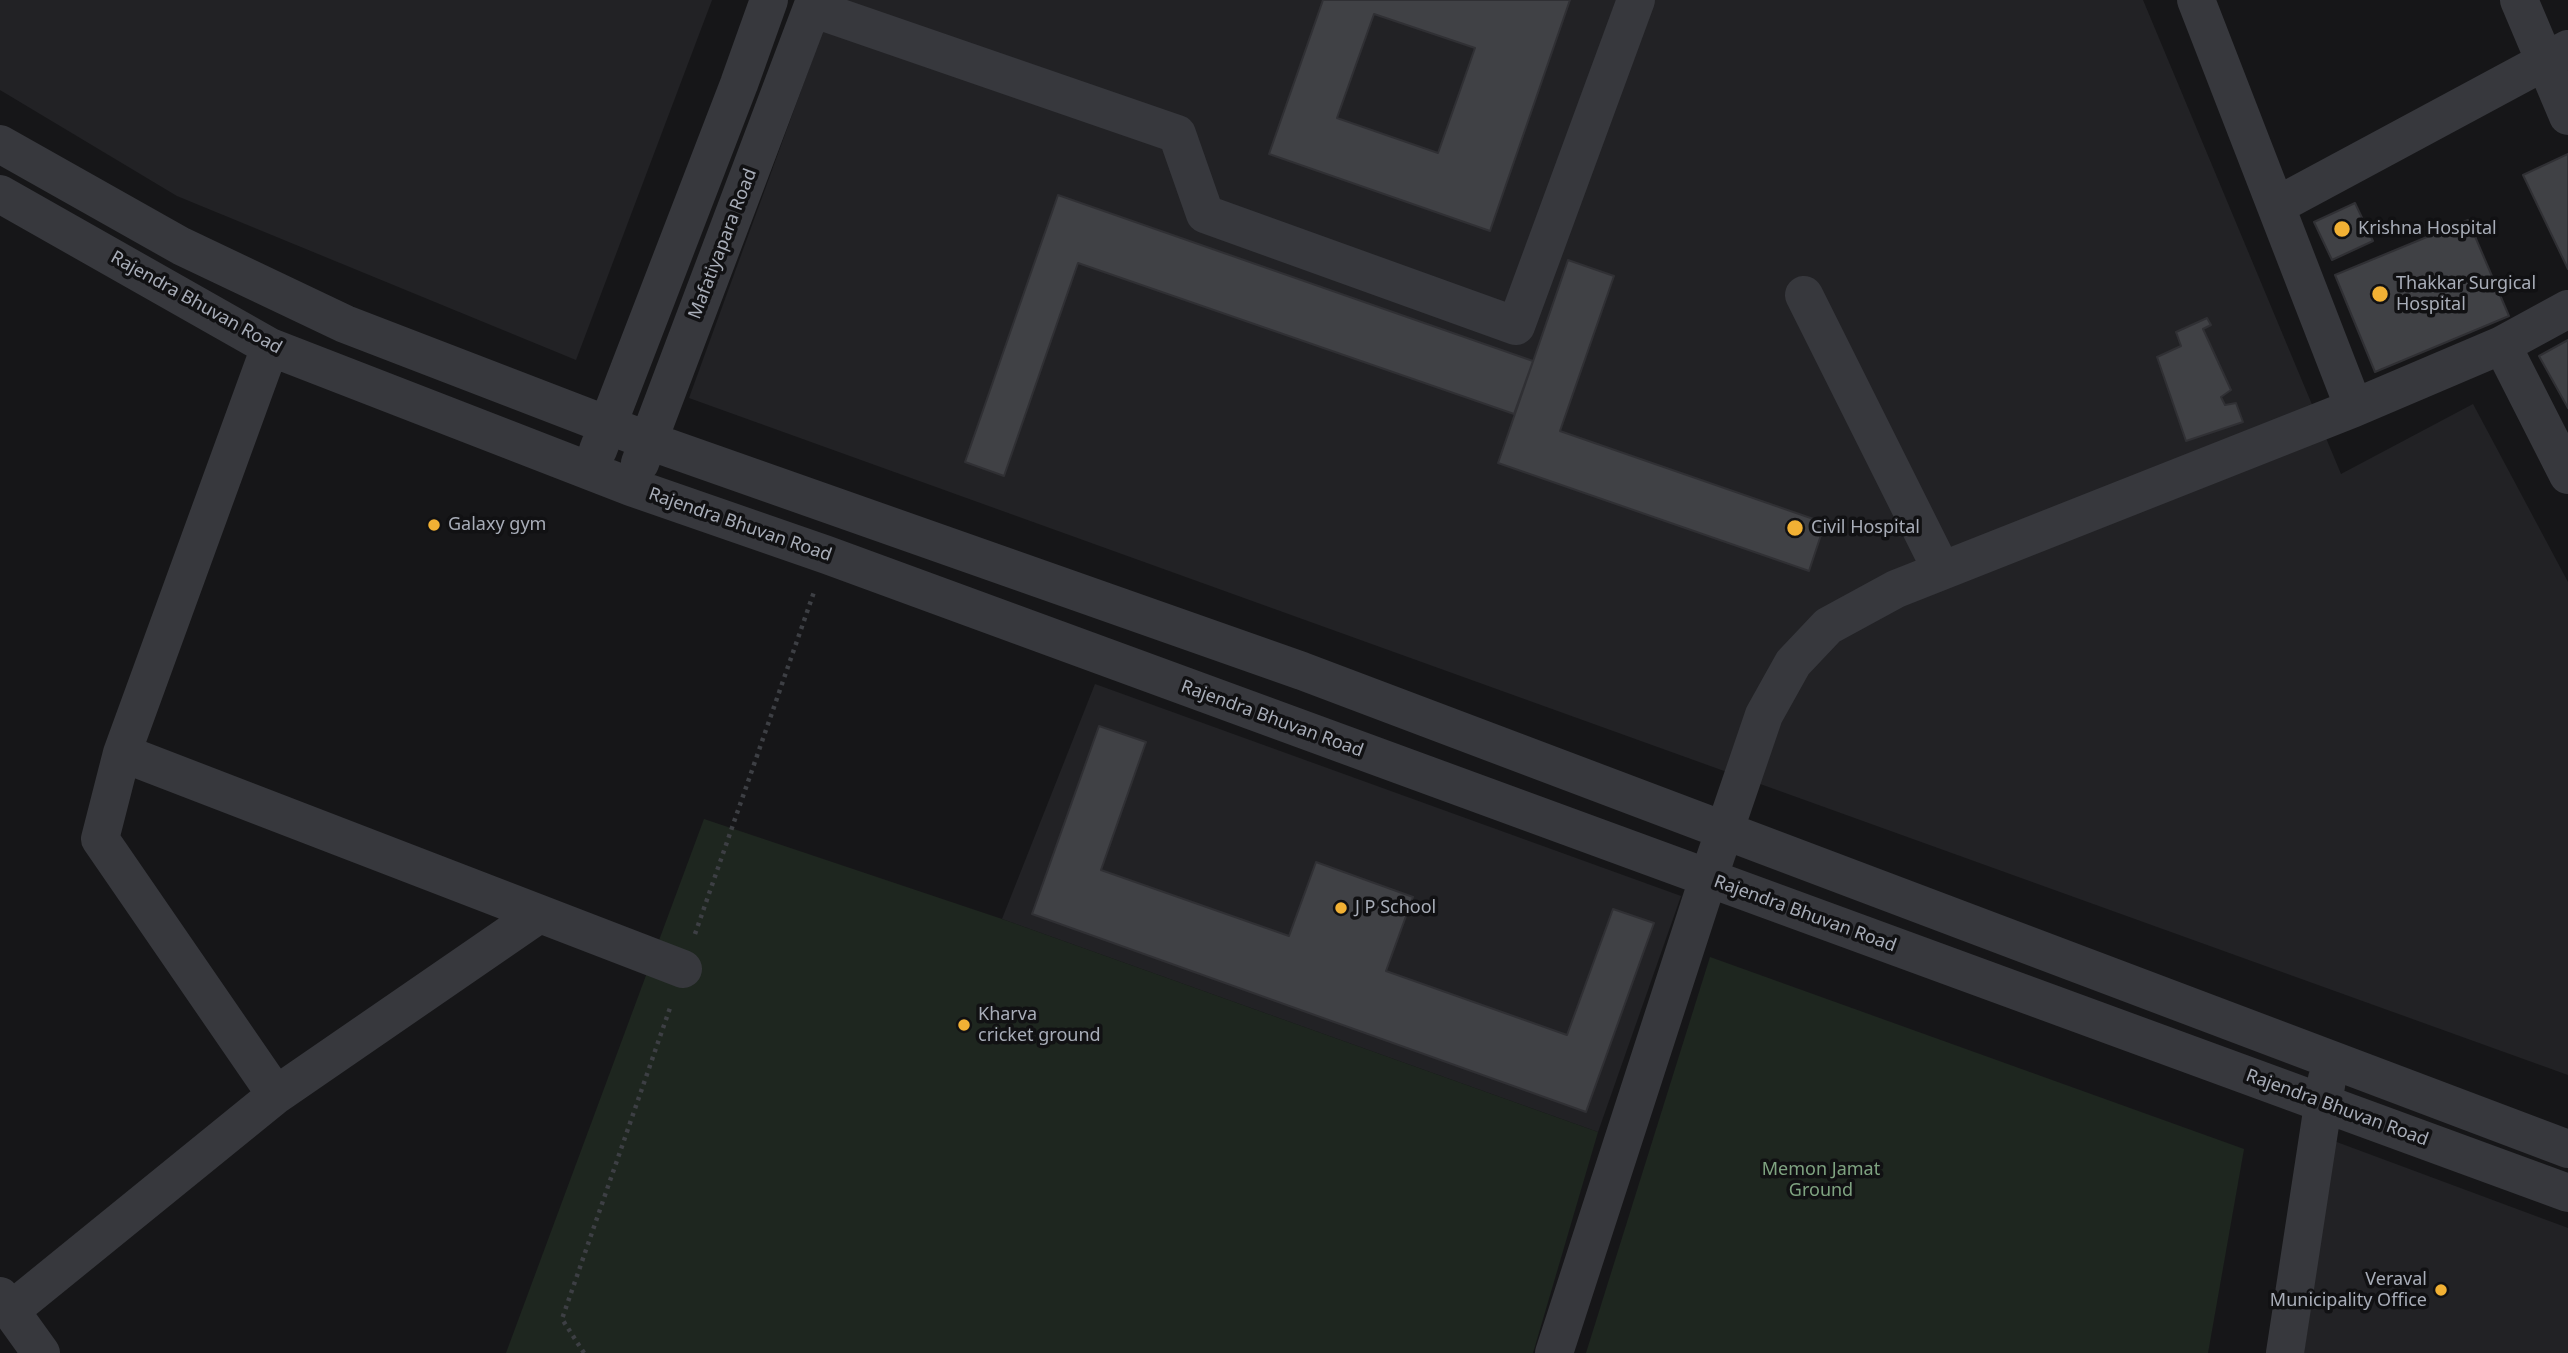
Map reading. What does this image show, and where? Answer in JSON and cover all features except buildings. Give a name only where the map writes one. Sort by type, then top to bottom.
[{"type":"street","points":[[589,471],[769,0]]},
{"type":"street","points":[[814,4],[1177,134],[1205,214],[1516,326],[1636,0]]},
{"type":"street","points":[[2196,0],[2354,408]]},
{"type":"street","points":[[2519,0],[2556,55],[2568,116]]},
{"type":"street","name":"Mafatiyapara Road","points":[[631,487],[814,4]]},
{"type":"street","points":[[2276,206],[2556,55]]},
{"type":"street","points":[[0,144],[181,246],[345,324],[607,426],[1364,695],[2568,1149]]},
{"type":"street","name":"Rajendra Bhuvan Road","points":[[0,194],[271,347],[589,471],[827,555],[2568,1193]]},
{"type":"street","points":[[164,286],[181,246]]},
{"type":"street","points":[[1804,295],[1942,571]]},
{"type":"street","points":[[1554,1353],[1764,715],[1793,663],[1828,626],[1896,589],[2354,408],[2502,345],[2568,309]]},
{"type":"street","points":[[2502,345],[2568,475]]},
{"type":"street","points":[[271,347],[122,753],[100,839],[276,1095]]},
{"type":"street","points":[[395,395],[411,349]]},
{"type":"street","points":[[1344,745],[1364,695]]},
{"type":"street","points":[[122,753],[683,969]]},
{"type":"street","points":[[41,1353],[5,1303],[276,1095],[540,914]]},
{"type":"street","points":[[2285,1353],[2330,1059]]},
{"type":"shaded area","points":[[0,0],[712,0],[576,360],[177,196],[0,90]]},
{"type":"shaded area","name":"Civil Hospital","points":[[834,0],[2143,0],[2341,474],[2473,404],[2568,582],[2568,1075],[689,398]]},
{"type":"shaded area","name":"J P School","points":[[1095,684],[1681,896],[1598,1132],[1002,919]]},
{"type":"shaded area","name":"Veraval Municipality Office","points":[[2334,1141],[2568,1228],[2568,1353],[2304,1353]]},
{"type":"green space","name":"Kharva cricket ground","points":[[704,819],[1002,919],[1598,1132],[1533,1353],[506,1353]]},
{"type":"green space","name":"Memon Jamat Ground","points":[[1710,957],[2244,1149],[2208,1353],[1586,1353]]},
{"type":"place","name":"Krishna Hospital","points":[[2342,229]]},
{"type":"place","name":"Thakkar Surgical Hospital","points":[[2380,294]]},
{"type":"place","name":"Galaxy gym","points":[[434,525]]},
{"type":"place","name":"Civil Hospital","points":[[1795,528]]},
{"type":"place","name":"J P School","points":[[1341,908]]},
{"type":"place","name":"Kharva cricket ground","points":[[964,1025]]},
{"type":"place","name":"Veraval Municipality Office","points":[[2441,1290]]}]
